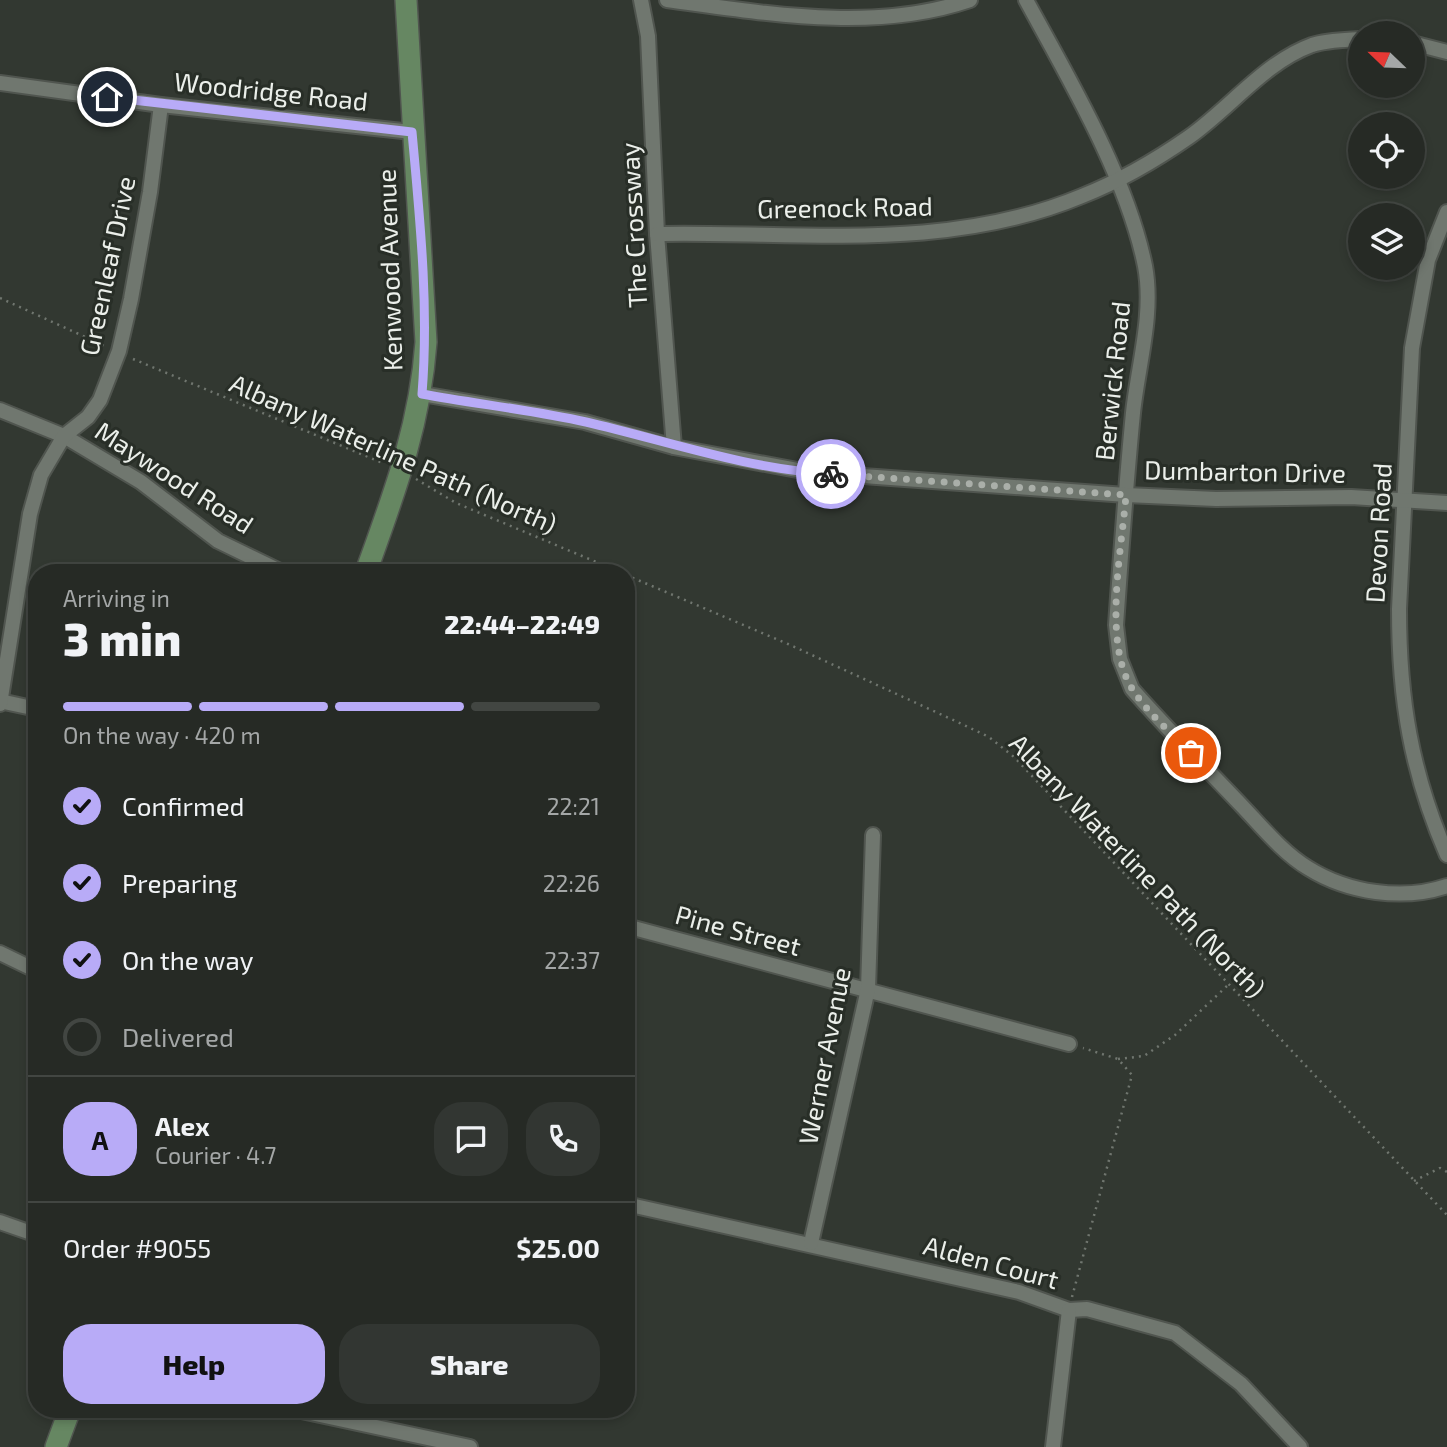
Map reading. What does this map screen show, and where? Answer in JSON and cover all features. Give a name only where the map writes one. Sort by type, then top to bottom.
[{"type":"street","name":"Kenwood Avenue","points":[[369,564],[402,471],[422,394],[426,342],[405,0]]},
{"type":"street","name":"The Crossway","points":[[640,0],[648,36],[657,234],[674,447]]},
{"type":"street","points":[[667,0],[828,18],[910,12],[970,0]]},
{"type":"street","name":"Berwick Road","points":[[1026,0],[1063,68],[1118,181],[1146,268],[1147,318],[1133,411],[1116,625],[1120,659],[1132,689],[1275,839],[1307,867],[1339,883],[1390,894],[1426,893],[1447,886]]},
{"type":"street","name":"Greenock Road","points":[[657,234],[849,238],[970,229],[1045,209],[1118,181],[1190,136],[1280,62],[1312,45],[1348,40]]},
{"type":"street","points":[[1425,46],[1447,52]]},
{"type":"street","name":"Woodridge Road","points":[[0,83],[161,105],[412,132]]},
{"type":"street","name":"Greenleaf Drive","points":[[0,702],[30,514],[41,475],[64,436],[88,417],[100,400],[118,352],[148,205],[161,105]]},
{"type":"street","name":"Devon Road","points":[[1447,212],[1428,260],[1412,348],[1399,649],[1408,729],[1427,808],[1447,855]]},
{"type":"street","name":"Dumbarton Drive","points":[[422,394],[585,422],[674,447],[808,472],[1126,495],[1447,503]]},
{"type":"street","name":"Maywood Road","points":[[0,410],[64,436],[141,482],[218,541],[265,564]]},
{"type":"street","points":[[0,702],[28,707]]},
{"type":"street","name":"Werner Avenue","points":[[811,1243],[868,989],[873,835]]},
{"type":"street","name":"Pine Street","points":[[635,928],[1069,1044]]},
{"type":"street","points":[[0,953],[28,967]]},
{"type":"street","name":"Alden Court","points":[[635,1205],[1020,1292],[1069,1310],[1098,1311],[1175,1333],[1241,1384],[1300,1447]]},
{"type":"street","points":[[0,1222],[28,1233]]},
{"type":"street","points":[[1053,1447],[1069,1310]]},
{"type":"street","points":[[56,1447],[67,1418]]},
{"type":"street","points":[[334,1418],[470,1447]]},
{"type":"path","name":"Albany Waterline Path (North)","points":[[0,298],[118,352],[402,471],[456,503],[601,564]]},
{"type":"path","name":"Albany Waterline Path (North)","points":[[635,579],[788,644],[989,737],[1014,757],[1447,1215]]},
{"type":"path","points":[[1069,1044],[1118,1059],[1144,1056],[1175,1035],[1228,985]]},
{"type":"path","points":[[1069,1310],[1132,1075],[1118,1059]]},
{"type":"path","points":[[1414,1181],[1440,1168],[1447,1171]]},
{"type":"way so far","points":[[831,474],[1126,495],[1116,625],[1120,659],[1132,689],[1191,753]]},
{"type":"route","points":[[107,97],[412,132],[426,342],[422,394],[585,422],[674,447],[741,461],[831,474]]}]
